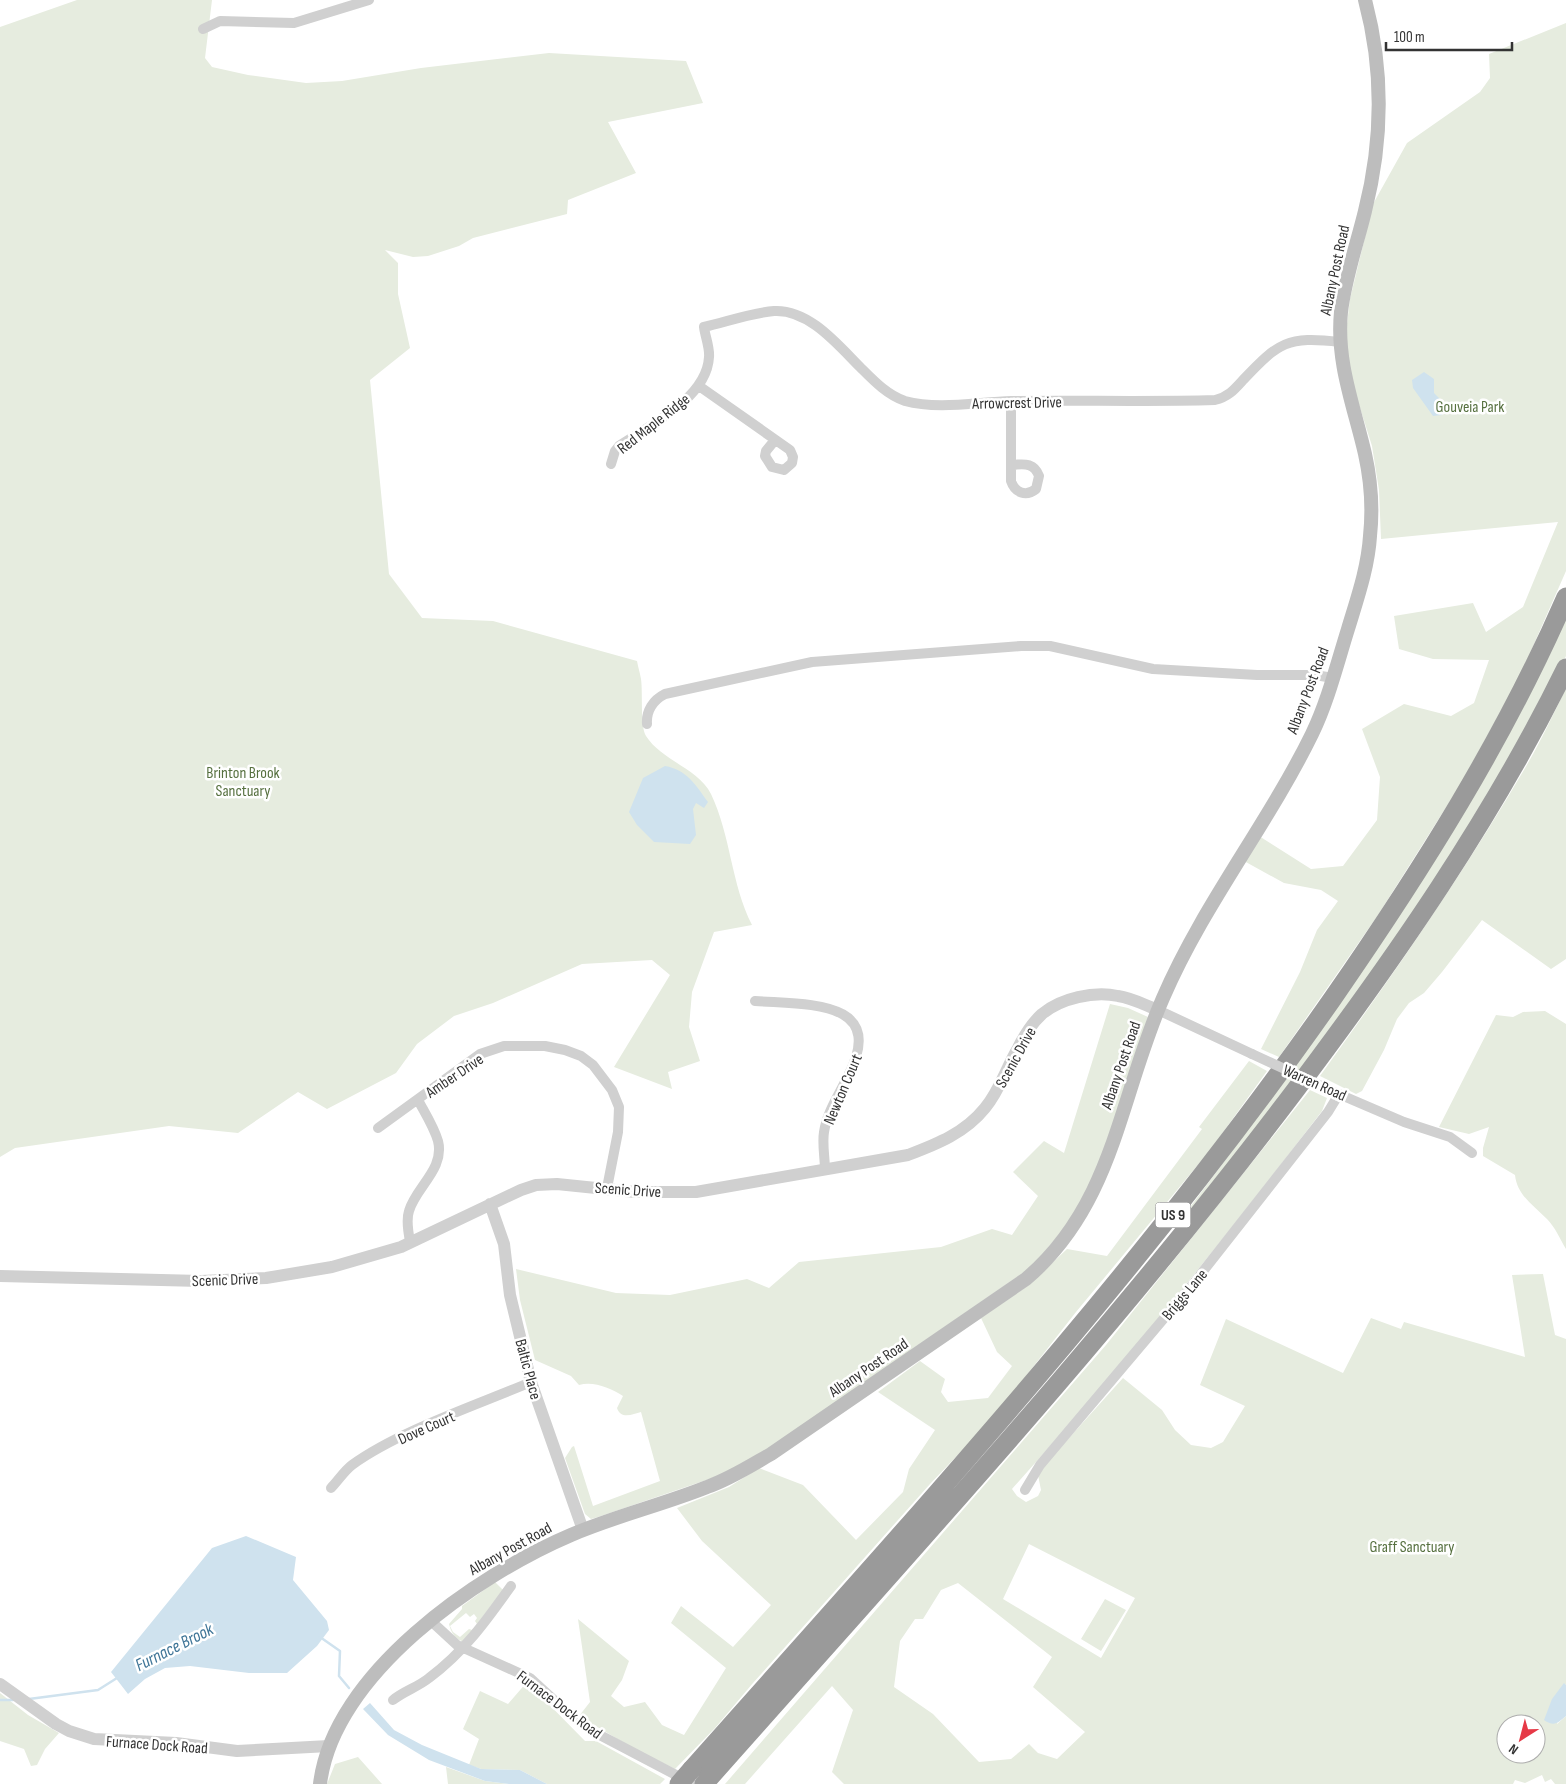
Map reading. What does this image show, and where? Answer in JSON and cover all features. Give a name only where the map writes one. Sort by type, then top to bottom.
[{"type":"highway","name":"US 9","points":[[699,1779],[1148,1246],[1252,1110],[1368,947],[1448,822],[1512,710],[1566,597]]},
{"type":"highway","name":"US 9","points":[[679,1784],[699,1779],[1035,1409],[1160,1262],[1276,1116],[1359,1005],[1463,851],[1511,771],[1566,668]]},
{"type":"main road","name":"Albany Post Road","points":[[320,1784],[329,1746],[340,1721],[360,1691],[397,1651],[431,1621],[497,1574],[532,1553],[583,1530],[707,1488],[750,1466],[964,1322],[1037,1269],[1070,1234],[1098,1183],[1158,1010],[1193,940],[1308,741],[1333,678],[1366,564],[1371,518],[1368,473],[1342,368],[1340,342],[1344,293],[1372,182],[1380,124],[1377,65],[1365,0]]},
{"type":"street","points":[[203,29],[220,21],[294,24],[369,0]]},
{"type":"street","name":"Arrowcrest Drive","points":[[704,327],[775,311],[797,316],[811,322],[830,337],[875,382],[893,396],[906,401],[944,404],[1011,401],[1215,400],[1229,395],[1268,353],[1289,341],[1312,338],[1340,342]]},
{"type":"street","name":"Red Maple Ridge","points":[[611,464],[615,451],[619,446],[674,410],[699,386],[709,357],[704,327]]},
{"type":"street","points":[[699,386],[775,440]]},
{"type":"street","points":[[1011,401],[1011,465]]},
{"type":"street","points":[[647,724],[649,710],[659,697],[665,694],[812,662],[871,656],[1050,646],[1153,669],[1257,675],[1315,675],[1333,678]]},
{"type":"street","name":"Scenic Drive","points":[[0,1276],[202,1281],[266,1278],[332,1267],[401,1247],[490,1204],[536,1185],[557,1184],[635,1192],[696,1192],[908,1155],[932,1146],[962,1130],[985,1108],[1016,1049],[1043,1013],[1063,1003],[1086,995],[1118,995],[1158,1010]]},
{"type":"street","name":"Newton Court","points":[[755,1001],[818,1005],[841,1012],[856,1026],[860,1048],[849,1075],[829,1112],[823,1134],[825,1170]]},
{"type":"street","name":"Warren Road","points":[[1158,1010],[1334,1092],[1404,1122],[1450,1137],[1472,1153]]},
{"type":"street","name":"Amber Drive","points":[[378,1128],[480,1054],[504,1046],[545,1046],[581,1056],[605,1079],[619,1107],[618,1132],[608,1188]]},
{"type":"street","name":"Briggs Lane","points":[[1025,1490],[1040,1466],[1243,1222],[1328,1112],[1334,1092]]},
{"type":"street","name":"Amber Drive","points":[[410,1241],[408,1213],[412,1200],[436,1164],[439,1154],[438,1142],[418,1100]]},
{"type":"street","name":"Baltic Place","points":[[490,1204],[504,1244],[510,1295],[531,1382],[583,1530]]},
{"type":"street","name":"Dove Court","points":[[331,1488],[351,1466],[381,1448],[411,1433],[531,1382]]},
{"type":"street","points":[[393,1700],[430,1678],[464,1648],[479,1632],[511,1586]]},
{"type":"street","name":"Furnace Dock Road","points":[[431,1621],[451,1640],[464,1648],[526,1676],[591,1730],[699,1779]]},
{"type":"street","name":"Furnace Dock Road","points":[[5,1688],[43,1716],[69,1732],[102,1740],[167,1743],[237,1751],[329,1746]]},
{"type":"green space","name":"Brinton Brook Sanctuary","points":[[77,0],[212,0],[205,58],[212,67],[248,75],[306,83],[342,81],[421,68],[549,53],[686,61],[703,103],[608,122],[636,173],[568,200],[567,214],[473,238],[459,246],[428,256],[413,257],[385,250],[398,263],[398,294],[410,348],[370,380],[389,574],[422,618],[493,621],[637,661],[641,679],[643,725],[646,736],[661,752],[698,777],[711,794],[718,810],[740,893],[752,925],[714,932],[692,992],[689,1027],[700,1061],[668,1072],[672,1089],[614,1067],[670,975],[652,960],[582,964],[493,1003],[454,1016],[417,1044],[396,1073],[327,1109],[298,1092],[238,1133],[169,1126],[15,1148],[0,1157],[0,27]]},
{"type":"green space","name":"Gouveia Park","points":[[1566,23],[1566,571],[1520,676],[1462,782],[1378,915],[1279,1057],[1261,1049],[1300,972],[1317,930],[1338,901],[1321,890],[1284,883],[1244,861],[1259,836],[1311,869],[1343,866],[1377,820],[1380,777],[1362,729],[1404,704],[1451,716],[1474,703],[1489,660],[1433,659],[1399,649],[1394,616],[1473,603],[1486,632],[1523,607],[1558,522],[1381,539],[1379,490],[1372,446],[1355,392],[1348,360],[1346,332],[1350,299],[1373,204],[1407,143],[1480,92],[1490,78],[1489,54]]},
{"type":"green space","points":[[1566,612],[1566,656],[1549,692],[1407,928],[1182,1225],[1179,1222],[1270,1100]]},
{"type":"green space","points":[[1566,689],[1566,959],[1551,969],[1482,920],[1424,993],[1409,1003],[1397,1019],[1384,1050],[1362,1091],[1356,1094],[1320,1076],[1454,883],[1533,754]]},
{"type":"green space","points":[[1110,1004],[1128,1008],[1148,1017],[1102,1156],[1079,1210],[1033,1266],[769,1448],[721,1475],[598,1517],[591,1519],[585,1514],[565,1458],[574,1446],[593,1506],[660,1481],[641,1412],[627,1415],[621,1414],[617,1408],[623,1396],[602,1386],[579,1385],[571,1376],[535,1360],[520,1300],[516,1269],[616,1293],[670,1295],[747,1279],[769,1288],[799,1262],[941,1247],[992,1229],[1012,1235],[1038,1196],[1013,1172],[1044,1141],[1064,1153]]},
{"type":"green space","points":[[1545,1011],[1566,1024],[1566,1249],[1550,1222],[1522,1194],[1515,1175],[1483,1156],[1483,1148],[1489,1127],[1469,1134],[1439,1127],[1496,1015],[1513,1017],[1523,1012]]},
{"type":"green space","points":[[1249,1061],[1267,1071],[1211,1149],[1076,1312],[994,1417],[930,1484],[715,1728],[675,1769],[636,1750],[579,1716],[590,1702],[578,1619],[629,1661],[622,1680],[611,1696],[624,1707],[645,1702],[662,1725],[684,1735],[726,1668],[671,1623],[681,1606],[733,1647],[771,1605],[702,1541],[677,1508],[729,1487],[759,1468],[803,1485],[856,1540],[903,1492],[909,1469],[935,1430],[878,1392],[920,1361],[945,1379],[941,1392],[948,1402],[988,1398],[1012,1366],[997,1352],[981,1318],[1029,1285],[1067,1249],[1107,1256],[1202,1129],[1199,1127]]},
{"type":"green space","name":"Graff Sanctuary","points":[[1310,1090],[1327,1098],[1322,1111],[1171,1303],[1012,1489],[1017,1496],[1026,1502],[1038,1496],[1041,1490],[1038,1475],[1042,1468],[1123,1378],[1162,1410],[1175,1430],[1191,1445],[1211,1448],[1223,1442],[1245,1406],[1200,1385],[1226,1319],[1343,1373],[1371,1318],[1401,1329],[1404,1322],[1525,1357],[1512,1275],[1543,1274],[1555,1335],[1566,1339],[1566,1685],[1564,1684],[1557,1724],[1566,1716],[1566,1784],[1555,1784],[1551,1779],[1545,1782],[1542,1775],[1525,1783],[1515,1780],[1513,1784],[844,1784],[832,1772],[853,1710],[832,1686],[745,1784],[725,1784],[1106,1345]],"holes":[[[1029,1544],[1135,1598],[1101,1658],[1003,1599]],[[958,1583],[1052,1657],[1033,1687],[1085,1732],[1057,1759],[1038,1753],[1029,1744],[1011,1759],[979,1762],[933,1714],[894,1687],[900,1641],[915,1619],[923,1619],[941,1590]]]},
{"type":"green space","points":[[495,1582],[503,1590],[477,1624],[475,1621],[477,1618],[474,1614],[470,1617],[466,1613],[450,1626],[453,1632],[460,1637],[469,1629],[472,1630],[465,1642],[456,1638],[452,1633],[449,1624],[462,1609],[462,1606]]},
{"type":"green space","points":[[1105,1599],[1126,1610],[1101,1651],[1081,1639]]},
{"type":"green space","points":[[527,1682],[585,1741],[596,1741],[665,1779],[660,1784],[547,1784],[520,1770],[481,1769],[469,1765],[479,1739],[463,1729],[480,1691],[508,1704]]},
{"type":"green space","points":[[0,1693],[28,1715],[59,1733],[45,1749],[37,1765],[31,1766],[24,1749],[0,1741]]},
{"type":"green space","points":[[358,1757],[382,1784],[327,1784],[335,1764]]},
{"type":"green space","points":[[446,1767],[485,1781],[509,1784],[448,1784]]},
{"type":"water","points":[[1424,372],[1434,379],[1434,393],[1447,406],[1442,415],[1433,416],[1413,388],[1412,380]]},
{"type":"water","points":[[665,766],[685,774],[708,802],[704,808],[696,803],[693,809],[696,835],[690,844],[654,842],[637,825],[629,812],[643,778]]},
{"type":"water","points":[[246,1536],[296,1557],[293,1580],[327,1621],[329,1630],[317,1646],[287,1673],[249,1673],[190,1666],[165,1668],[145,1679],[128,1694],[111,1672],[212,1548]]},
{"type":"water","points":[[1564,1683],[1566,1685],[1566,1716],[1553,1724],[1546,1721],[1546,1715],[1552,1699]]},
{"type":"water","points":[[370,1703],[394,1730],[422,1745],[481,1769],[520,1770],[547,1784],[509,1784],[485,1781],[429,1760],[388,1735],[363,1709]]},
{"type":"waterway","name":"Furnace Brook","points":[[320,1637],[340,1651],[339,1676],[349,1688]]},
{"type":"waterway","name":"Furnace Brook","points":[[29,1699],[98,1690],[117,1678]]},
{"type":"waterway","name":"Furnace Brook","points":[[0,1700],[13,1700]]}]
